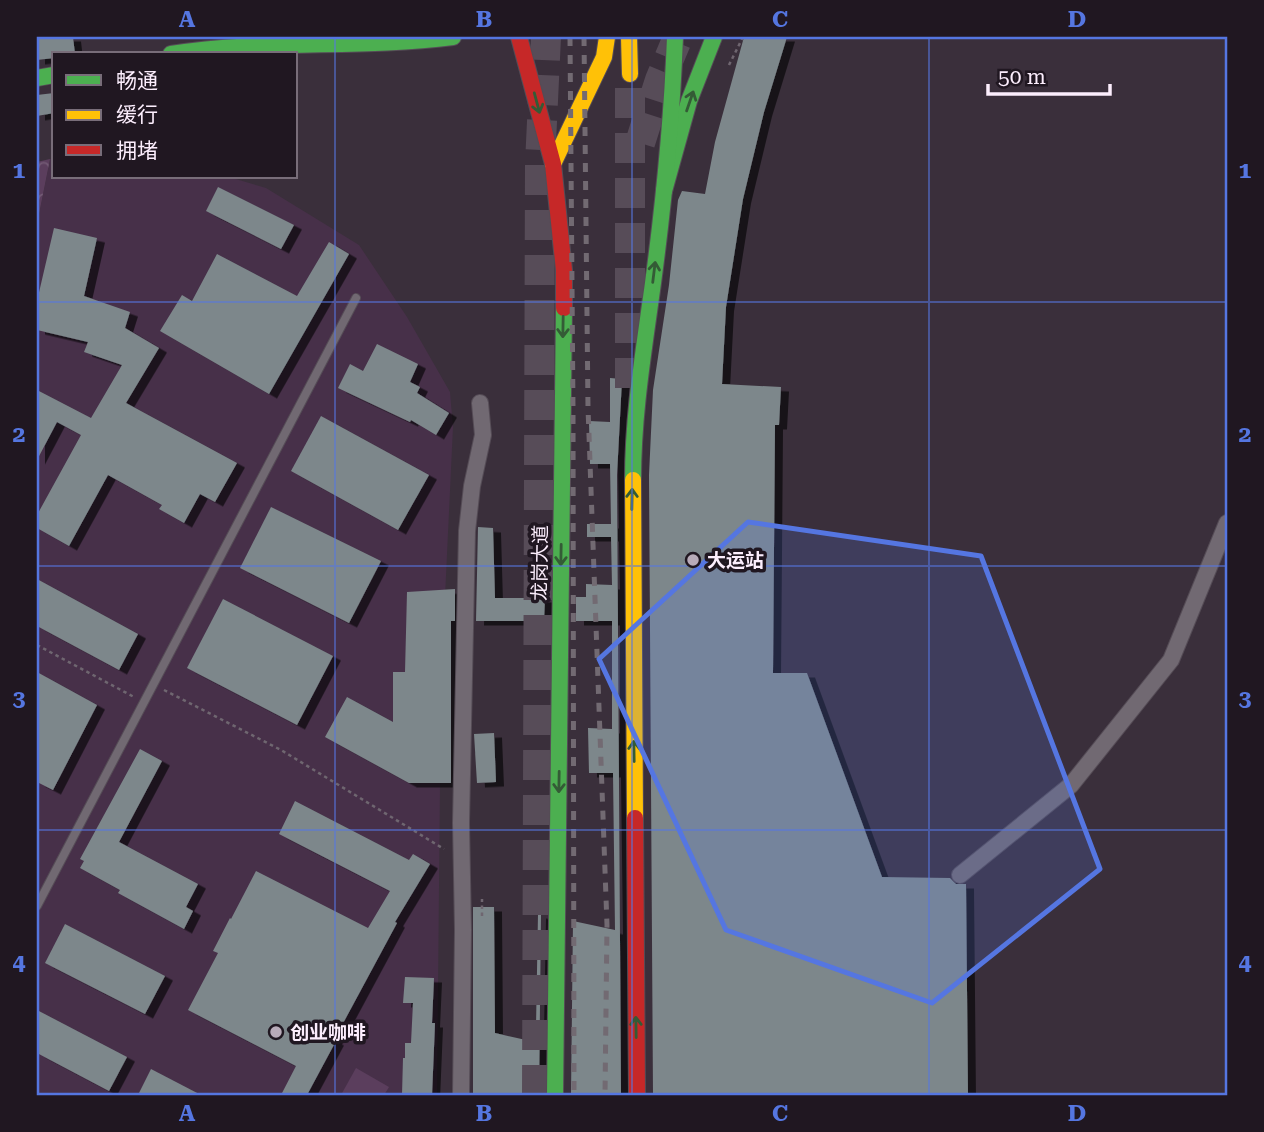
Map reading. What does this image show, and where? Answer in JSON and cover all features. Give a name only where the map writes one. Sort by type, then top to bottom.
[{"type":"main road","points":[[188,52],[229,47],[406,43],[453,37]]},
{"type":"main road","name":"龙岗大道","points":[[519,37],[553,164],[564,270],[555,1095]]},
{"type":"main road","points":[[553,164],[604,57],[607,37]]},
{"type":"main road","points":[[629,37],[630,74]]},
{"type":"main road","points":[[637,1095],[633,475],[638,388],[672,114],[675,37]]},
{"type":"main road","points":[[664,191],[689,101],[714,37]]},
{"type":"street","points":[[461,1095],[461,823],[467,531],[472,486],[483,435],[480,403]]},
{"type":"street","points":[[960,875],[1071,785],[1171,660],[1227,523]]},
{"type":"lane","points":[[37,906],[356,298]]},
{"type":"path","points":[[37,645],[143,702]]},
{"type":"path","points":[[152,684],[291,755],[447,851]]},
{"type":"path","points":[[482,899],[482,916]]},
{"type":"highlighted area","points":[[748,522],[981,556],[1100,869],[932,1003],[726,930],[599,659]]},
{"type":"shaded area","points":[[50,159],[52,178],[232,178],[266,188],[359,245],[407,317],[450,392],[453,427],[441,682],[437,1095],[37,1095],[37,224]]},
{"type":"green space","points":[[50,159],[37,224],[37,162]]},
{"type":"green space","points":[[356,1068],[389,1087],[384,1095],[341,1095]]},
{"type":"building","points":[[37,37],[73,37],[75,52],[52,52],[52,58],[37,60]]},
{"type":"building","name":"大运站","points":[[744,37],[787,37],[764,112],[743,199],[726,307],[722,384],[781,387],[779,425],[775,425],[773,673],[807,673],[882,877],[950,878],[956,884],[966,884],[968,1095],[653,1095],[649,475],[653,390],[669,285],[678,200],[682,191],[705,194],[715,142]]},
{"type":"building","points":[[52,93],[52,113],[37,116],[37,95]]},
{"type":"building","points":[[218,187],[294,225],[281,249],[206,211]]},
{"type":"building","points":[[54,228],[97,238],[84,296],[130,312],[125,328],[159,348],[126,403],[237,463],[215,502],[200,494],[184,523],[159,509],[162,505],[108,475],[69,546],[37,528],[37,515],[81,435],[57,422],[37,460],[37,390],[91,418],[122,365],[84,352],[88,342],[37,330],[37,301]]},
{"type":"building","points":[[329,242],[349,254],[269,394],[160,331],[182,295],[192,301],[217,254],[297,296]]},
{"type":"building","points":[[377,344],[418,364],[410,382],[420,387],[417,393],[449,413],[436,435],[411,420],[410,422],[338,388],[350,364],[363,371]]},
{"type":"building","points":[[610,378],[622,379],[617,475],[621,1095],[571,1095],[573,921],[615,930],[613,773],[589,773],[588,728],[612,729],[612,621],[576,621],[576,597],[586,597],[586,584],[612,585],[611,537],[587,537],[587,524],[611,524],[610,464],[590,464],[589,421],[610,422]]},
{"type":"building","points":[[321,416],[429,475],[398,530],[291,471]]},
{"type":"building","points":[[271,507],[381,561],[349,623],[240,568]]},
{"type":"building","points":[[478,527],[493,528],[495,598],[545,598],[544,621],[476,621]]},
{"type":"building","points":[[37,579],[138,634],[119,670],[37,626]]},
{"type":"building","points":[[455,589],[455,621],[451,621],[451,783],[409,783],[325,737],[347,697],[393,722],[393,672],[405,672],[407,592]]},
{"type":"building","points":[[223,599],[333,656],[297,725],[187,668]]},
{"type":"building","points":[[37,672],[97,705],[53,790],[37,782]]},
{"type":"building","points":[[494,733],[496,782],[477,783],[474,734]]},
{"type":"building","points":[[140,749],[162,761],[119,842],[198,884],[186,907],[193,911],[184,929],[118,893],[120,890],[80,868],[84,861],[80,859]]},
{"type":"building","points":[[295,801],[409,860],[413,854],[430,864],[395,922],[397,923],[307,1095],[281,1095],[296,1066],[188,1010],[218,953],[213,951],[230,918],[256,871],[368,928],[390,891],[279,834]]},
{"type":"building","points":[[473,907],[494,907],[495,1033],[526,1040],[536,1027],[538,914],[541,915],[539,1095],[473,1095]]},
{"type":"building","points":[[65,924],[165,976],[145,1014],[45,963]]},
{"type":"building","points":[[405,977],[434,978],[432,1095],[402,1095],[403,1058],[405,1043],[411,1043],[413,1003],[403,1003]]},
{"type":"building","points":[[37,1010],[127,1057],[109,1091],[37,1053]]},
{"type":"building","points":[[151,1069],[201,1095],[138,1095]]},
{"type":"tunnel","points":[[537,1095],[540,164],[546,37]]},
{"type":"tunnel","points":[[640,143],[660,80],[676,42]]},
{"type":"tunnel","points":[[630,74],[630,388]]},
{"type":"railway","points":[[570,37],[574,1095]]},
{"type":"railway","points":[[584,37],[588,408],[607,925],[605,1095]]},
{"type":"traffic: fast","points":[[185,52],[453,37]]},
{"type":"traffic: fast","points":[[633,480],[637,405],[667,160],[675,37]]},
{"type":"traffic: fast","points":[[664,191],[689,101],[714,37]]},
{"type":"traffic: fast","points":[[37,78],[52,75]]},
{"type":"traffic: fast","points":[[555,1095],[564,308]]},
{"type":"traffic: slow","points":[[553,164],[604,57],[607,37]]},
{"type":"traffic: slow","points":[[629,37],[630,74]]},
{"type":"traffic: slow","points":[[633,480],[635,818]]},
{"type":"traffic: jam","points":[[519,37],[553,164],[564,270],[564,308]]},
{"type":"traffic: jam","points":[[635,818],[637,1095]]},
{"type":"place","name":"大运站","points":[[693,560]]},
{"type":"place","name":"创业咖啡","points":[[276,1032]]}]
